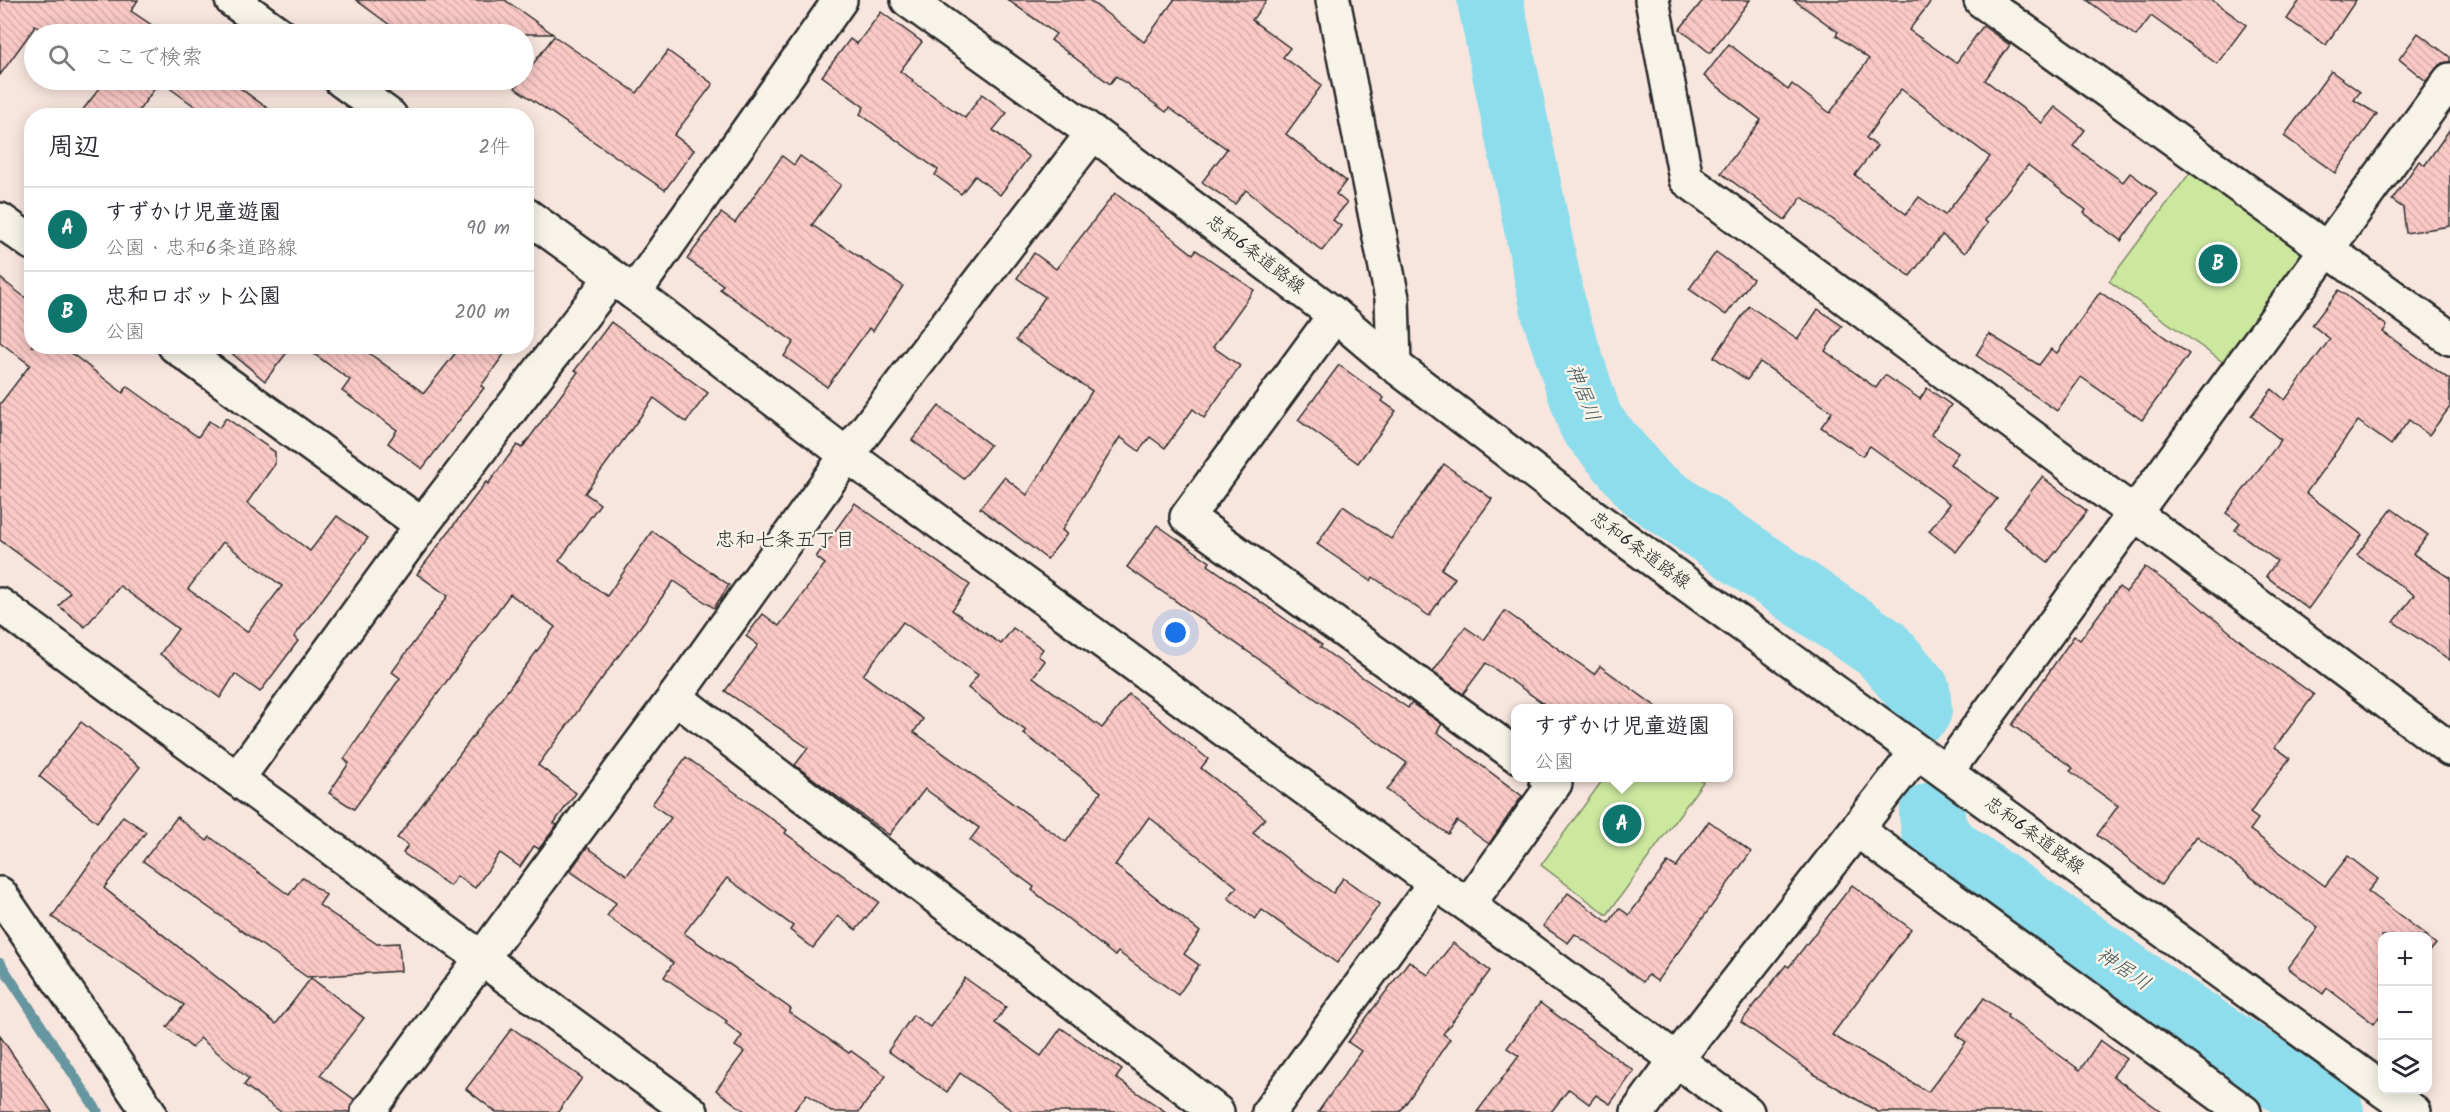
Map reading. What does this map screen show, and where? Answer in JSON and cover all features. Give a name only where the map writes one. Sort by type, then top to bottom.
[{"type":"street","points":[[232,0],[265,24]]},
{"type":"street","points":[[237,779],[422,525],[623,285],[840,0]]},
{"type":"street","name":"忠和6条道路線","points":[[908,0],[1093,133],[1335,315],[1394,365],[1583,510],[2378,1085]]},
{"type":"street","points":[[1652,0],[1686,179],[2450,749]]},
{"type":"street","points":[[1981,0],[2450,338]]},
{"type":"street","points":[[1331,2],[1392,298],[1394,365]]},
{"type":"street","points":[[1946,772],[2326,247],[2450,80]]},
{"type":"street","points":[[355,90],[379,108]]},
{"type":"street","points":[[368,1112],[675,697],[847,455],[1093,133]]},
{"type":"street","points":[[0,220],[24,237]]},
{"type":"street","points":[[534,220],[847,455],[1435,884],[1468,905],[1747,1112]]},
{"type":"street","points":[[1335,315],[1187,517],[1511,752]]},
{"type":"street","points":[[186,354],[422,525]]},
{"type":"street","points":[[0,605],[691,1112]]},
{"type":"street","points":[[675,697],[1217,1112]]},
{"type":"street","points":[[1638,1112],[1676,1060],[1917,752]]},
{"type":"street","points":[[1468,905],[1553,782]]},
{"type":"street","points":[[1857,830],[2244,1112]]},
{"type":"street","points":[[1269,1112],[1435,884]]},
{"type":"street","points":[[0,894],[149,1112]]},
{"type":"street","name":"忠和6条道路線","points":[[2390,1094],[2414,1112]]},
{"type":"green space","points":[[2201,158],[2326,247],[2237,372],[2109,281]]},
{"type":"green space","points":[[1601,782],[1703,782],[1607,915],[1541,865]]},
{"type":"building","points":[[0,0],[138,0],[131,11],[150,24],[24,24],[24,42],[0,75]]},
{"type":"building","points":[[356,0],[505,0],[553,34],[534,34],[534,24],[388,24]]},
{"type":"building","points":[[1008,0],[1089,0],[1144,42],[1174,0],[1267,0],[1252,20],[1290,48],[1283,57],[1322,85],[1286,134],[1346,181],[1336,194],[1347,203],[1333,220],[1341,226],[1322,251],[1246,190],[1235,204],[1202,182],[1227,149],[1169,108],[1166,112],[1116,76],[1110,84],[1051,40],[1056,34]]},
{"type":"building","points":[[1703,0],[1750,0],[1710,53],[1680,29]]},
{"type":"building","points":[[1794,0],[1932,0],[1909,30],[1956,63],[1983,26],[2010,45],[1985,80],[2042,123],[2055,107],[2085,130],[2073,146],[2123,182],[2130,173],[2157,193],[2121,241],[2084,213],[2086,210],[2028,165],[1984,220],[1988,223],[1965,253],[1942,235],[1910,276],[1802,197],[1785,220],[1721,173],[1761,120],[1704,76],[1729,44],[1788,90],[1792,84],[1830,113],[1869,59],[1836,35],[1838,32]],"holes":[[[1901,89],[1990,157],[1945,215],[1919,197],[1906,214],[1855,175],[1877,146],[1866,138]]]},
{"type":"building","points":[[2087,0],[2212,0],[2246,25],[2217,64],[2151,16],[2136,36]]},
{"type":"building","points":[[2300,0],[2356,0],[2326,45],[2287,19]]},
{"type":"building","points":[[881,12],[922,42],[900,71],[912,81],[965,118],[982,94],[1007,113],[993,130],[1029,157],[1000,195],[975,176],[961,194],[935,175],[938,170],[860,114],[864,107],[822,76],[850,39],[857,44]]},
{"type":"building","points":[[2418,33],[2450,57],[2450,62],[2442,63],[2426,81],[2399,59]]},
{"type":"building","points":[[554,36],[637,93],[668,51],[713,84],[674,135],[694,150],[665,190],[518,90],[534,90],[534,63]]},
{"type":"building","points":[[2331,71],[2360,92],[2354,100],[2377,114],[2335,173],[2284,136]]},
{"type":"building","points":[[98,90],[154,90],[141,108],[84,108]]},
{"type":"building","points":[[172,90],[243,90],[267,108],[197,108]]},
{"type":"building","points":[[2450,129],[2450,226],[2406,233],[2403,208],[2392,200],[2419,161],[2425,165]]},
{"type":"building","points":[[782,156],[794,165],[800,156],[841,185],[812,225],[903,286],[873,331],[869,328],[827,387],[784,356],[794,342],[720,289],[723,285],[687,259],[721,213],[735,223]]},
{"type":"building","points":[[1115,193],[1193,254],[1196,250],[1254,290],[1213,347],[1240,366],[1204,418],[1193,409],[1165,448],[1150,437],[1139,451],[1120,437],[1062,530],[1067,534],[1047,559],[980,508],[1004,477],[1027,495],[1092,391],[1016,340],[1045,297],[1017,278],[1034,253],[1056,269]]},
{"type":"building","points":[[1716,252],[1753,279],[1726,315],[1689,289]]},
{"type":"building","points":[[0,278],[24,297],[24,354],[72,354],[123,393],[127,386],[198,437],[209,421],[219,428],[226,418],[275,452],[275,464],[247,503],[310,551],[337,516],[368,538],[294,637],[298,641],[260,692],[235,674],[220,698],[160,654],[178,629],[120,586],[85,627],[59,606],[70,592],[0,540],[0,404],[30,365],[0,342]],"holes":[[[223,542],[282,586],[247,632],[188,589]]]},
{"type":"building","points":[[2339,290],[2387,326],[2383,332],[2450,380],[2450,407],[2429,435],[2409,420],[2391,445],[2358,421],[2306,493],[2362,535],[2308,609],[2266,576],[2277,561],[2235,530],[2240,523],[2226,513],[2281,440],[2251,416],[2272,389],[2285,400],[2330,339],[2312,325]]},
{"type":"building","points":[[2100,292],[2189,354],[2142,420],[2081,377],[2057,411],[1976,355],[1989,334],[2039,365],[2051,349],[2057,353]]},
{"type":"building","points":[[1749,306],[1798,339],[1818,309],[1842,326],[1825,351],[1876,388],[1885,375],[1920,399],[1927,388],[1951,405],[1931,434],[1958,453],[1950,464],[1997,499],[1956,552],[1929,531],[1950,504],[1870,446],[1862,456],[1821,427],[1832,412],[1760,362],[1747,380],[1714,357]]},
{"type":"building","points":[[611,322],[708,393],[686,422],[654,398],[585,493],[600,504],[559,561],[607,596],[652,531],[729,585],[714,608],[674,581],[538,765],[576,793],[554,823],[557,825],[539,849],[534,846],[520,867],[500,853],[475,888],[457,876],[450,886],[403,853],[408,845],[397,838],[555,627],[510,594],[354,809],[329,793],[349,763],[344,759],[400,678],[392,672],[448,596],[417,574],[486,482],[488,484],[517,445],[522,448],[578,372],[575,370]]},
{"type":"building","points":[[233,354],[286,354],[265,381]]},
{"type":"building","points":[[314,354],[370,354],[424,393],[455,354],[504,354],[481,386],[484,388],[422,469],[388,443],[397,430],[342,391],[350,380]]},
{"type":"building","points":[[1339,365],[1384,398],[1382,401],[1396,411],[1358,463],[1298,420]]},
{"type":"building","points":[[939,406],[990,445],[964,479],[912,440]]},
{"type":"building","points":[[1444,464],[1492,499],[1441,569],[1455,578],[1429,616],[1373,577],[1371,581],[1317,544],[1343,506],[1391,539]]},
{"type":"building","points":[[2042,477],[2087,511],[2048,562],[2003,527]]},
{"type":"building","points":[[855,503],[970,585],[952,610],[1001,644],[1013,628],[1043,649],[1038,656],[1045,661],[1033,677],[1102,728],[1129,694],[1208,759],[1201,768],[1265,818],[1253,833],[1333,893],[1343,878],[1380,904],[1337,963],[1262,910],[1255,919],[1228,898],[1237,887],[1149,817],[1115,865],[1200,932],[1184,954],[1199,965],[1178,995],[1118,952],[1115,956],[1032,890],[1034,887],[970,840],[979,828],[925,789],[889,835],[795,765],[808,748],[725,691],[758,645],[746,636],[763,614],[779,626],[825,564],[816,557]],"holes":[[[903,622],[978,675],[968,688],[1026,731],[1024,734],[1101,792],[1066,842],[914,732],[923,719],[863,675]]]},
{"type":"building","points":[[2392,509],[2428,535],[2413,554],[2450,578],[2450,660],[2394,622],[2414,595],[2357,555]]},
{"type":"building","points":[[1157,525],[1210,562],[1208,565],[1322,645],[1320,647],[1352,670],[1408,708],[1411,703],[1442,724],[1437,732],[1522,796],[1489,844],[1457,821],[1448,834],[1387,790],[1407,763],[1127,567]]},
{"type":"building","points":[[2145,567],[2194,602],[2254,652],[2314,695],[2275,747],[2290,758],[2250,813],[2258,819],[2250,830],[2325,886],[2348,856],[2378,879],[2368,891],[2422,932],[2378,932],[2378,1018],[2374,1024],[2327,988],[2323,994],[2288,968],[2318,928],[2197,836],[2161,885],[2097,835],[2118,806],[2070,771],[2073,768],[2012,725],[2074,636],[2080,640],[2119,587],[2126,592]]},
{"type":"building","points":[[1505,611],[1594,674],[1600,666],[1652,704],[1544,704],[1486,663],[1463,694],[1433,672],[1465,627],[1484,640]]},
{"type":"building","points":[[81,722],[140,767],[97,822],[39,776]]},
{"type":"building","points":[[686,757],[787,830],[785,833],[879,902],[856,930],[838,916],[813,948],[790,930],[793,926],[727,878],[684,933],[791,1009],[789,1012],[886,1076],[859,1112],[831,1112],[807,1094],[793,1112],[746,1112],[716,1090],[744,1052],[735,1046],[742,1036],[725,1023],[727,1021],[664,977],[673,963],[607,916],[616,903],[570,871],[587,847],[627,875],[671,818],[652,804]]},
{"type":"building","points":[[123,816],[146,832],[104,888],[276,1024],[311,978],[364,1018],[320,1075],[354,1099],[350,1112],[281,1112],[244,1085],[249,1079],[200,1038],[192,1048],[167,1027],[184,1005],[52,917]]},
{"type":"building","points":[[177,817],[207,841],[210,837],[289,895],[302,877],[326,895],[319,905],[377,944],[399,943],[401,971],[307,977],[143,861]]},
{"type":"building","points":[[1709,821],[1751,852],[1657,981],[1648,975],[1643,982],[1575,934],[1568,943],[1543,926],[1568,893],[1609,923],[1619,908],[1629,915],[1668,862],[1676,867]]},
{"type":"building","points":[[1852,885],[1911,929],[1832,1035],[1928,1092],[1966,1042],[1956,1035],[1984,998],[2080,1070],[2100,1040],[2126,1059],[2113,1076],[2162,1112],[1878,1112],[1814,1074],[1741,1022],[1786,965],[1789,967]]},
{"type":"building","points":[[1453,943],[1490,971],[1443,1034],[1450,1039],[1400,1112],[1318,1112],[1361,1051],[1348,1042],[1409,961],[1428,975]]},
{"type":"building","points":[[965,978],[1006,1007],[995,1023],[1041,1056],[1061,1028],[1122,1070],[1116,1078],[1166,1112],[1014,1112],[960,1073],[947,1092],[888,1051],[913,1015],[930,1027]]},
{"type":"building","points":[[1540,1003],[1634,1071],[1610,1104],[1596,1095],[1589,1104],[1569,1089],[1551,1112],[1477,1112],[1519,1056],[1507,1048]]},
{"type":"building","points":[[512,1028],[582,1078],[558,1112],[496,1112],[466,1089]]},
{"type":"building","points":[[0,1036],[52,1112],[0,1112]]},
{"type":"waterway","name":"神居川","points":[[1490,0],[1555,315],[1591,423],[1646,488],[1882,649],[1917,690],[1919,710]]},
{"type":"waterway","name":"神居川","points":[[1932,815],[1934,832],[1952,852],[2155,995],[2331,1112]]},
{"type":"waterway","points":[[0,963],[98,1112]]},
{"type":"place","name":"忠和ロボット公園","points":[[2218,264]]},
{"type":"place","name":"すずかけ児童遊園","points":[[1622,824]]},
{"type":"district","name":"忠和七条五丁目","points":[[785,541]]}]
